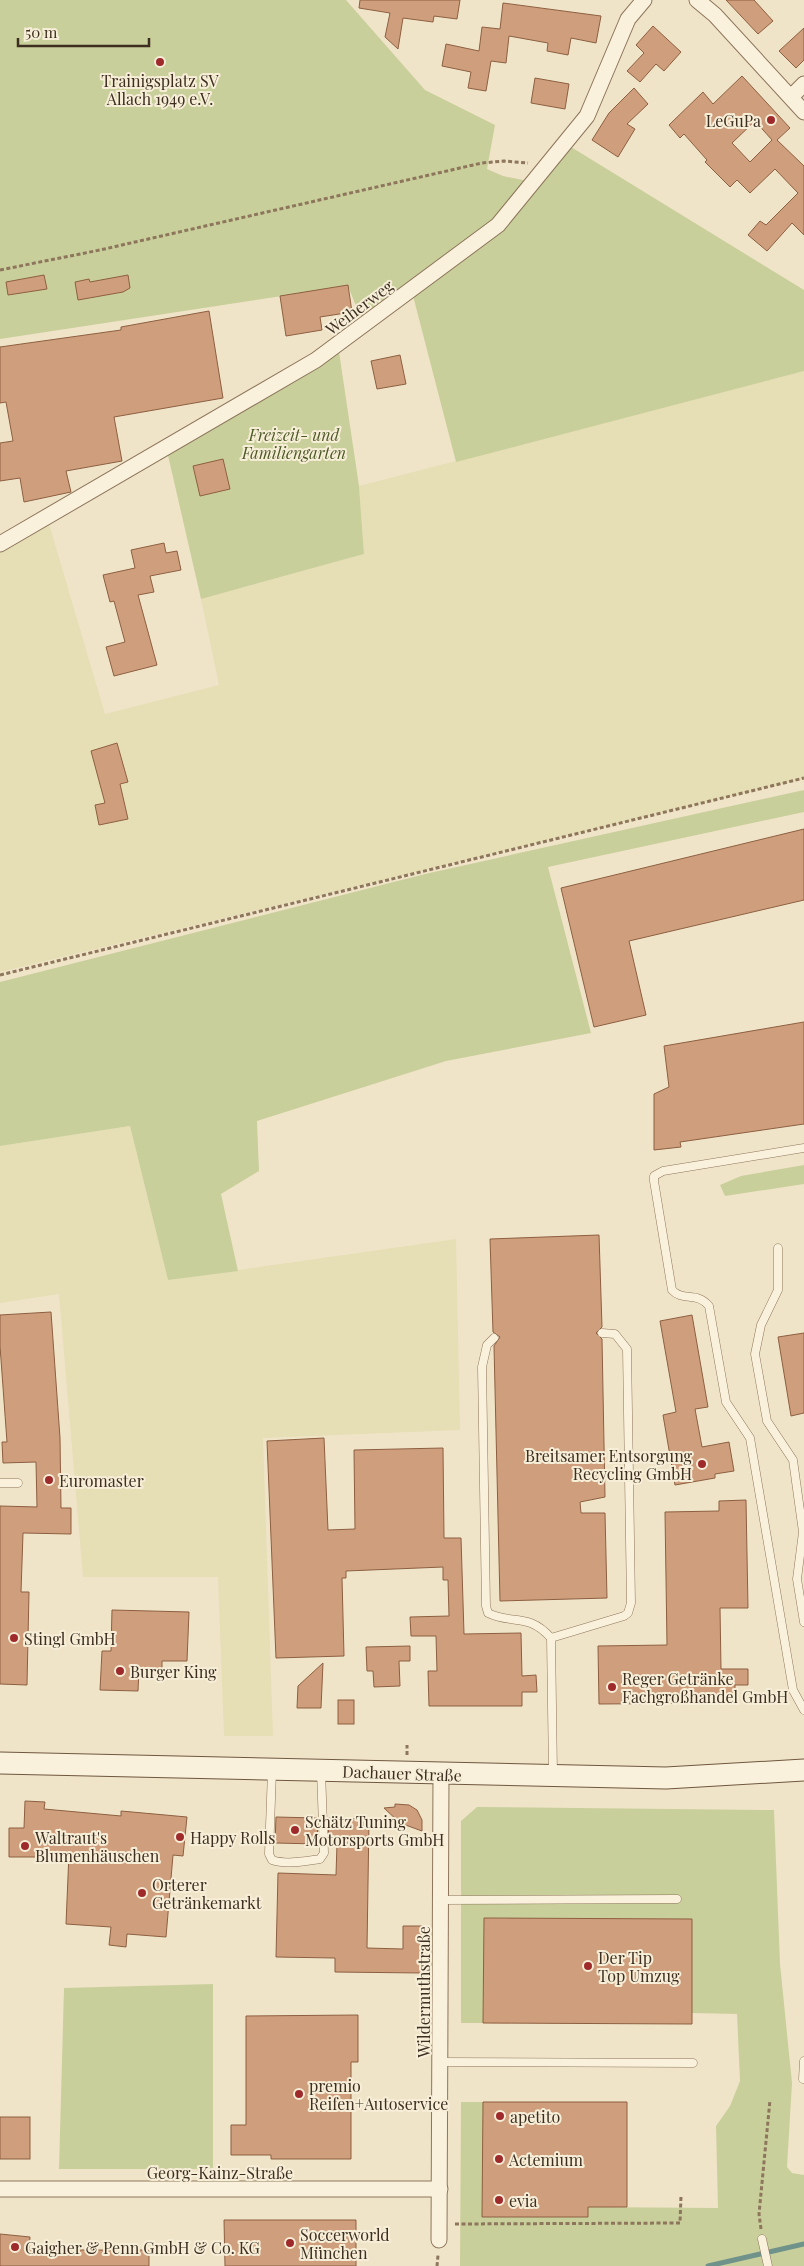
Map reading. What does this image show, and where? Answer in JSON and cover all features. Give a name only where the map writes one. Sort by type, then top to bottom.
[{"type":"main road","name":"Dachauer Straße","points":[[0,1763],[666,1778],[804,1770]]},
{"type":"street","points":[[625,0],[643,1]]},
{"type":"street","points":[[697,0],[715,16],[804,112]]},
{"type":"street","name":"Weiherweg","points":[[0,544],[316,360],[498,225],[587,116],[628,19],[643,1]]},
{"type":"street","points":[[790,97],[804,84]]},
{"type":"street","name":"Wildermuthstraße","points":[[439,2240],[441,1774]]},
{"type":"street","name":"Georg-Kainz-Straße","points":[[0,2189],[440,2189]]},
{"type":"lane","points":[[804,1148],[663,1171],[654,1176],[654,1181],[672,1290],[681,1296],[698,1297],[709,1306],[726,1402],[750,1438],[794,1690],[804,1710]]},
{"type":"lane","points":[[778,1248],[778,1290],[761,1325],[755,1354],[767,1421],[793,1460],[803,1532],[797,1579],[804,1622]]},
{"type":"lane","points":[[551,1638],[624,1616],[628,1613],[631,1603],[627,1349],[615,1334],[602,1333]]},
{"type":"lane","points":[[494,1338],[487,1344],[482,1367],[486,1606],[488,1613],[496,1617],[527,1621],[543,1630],[551,1638],[553,1776]]},
{"type":"lane","points":[[0,1483],[18,1483]]},
{"type":"lane","points":[[272,1769],[269,1854],[272,1860],[277,1862],[303,1862],[320,1859],[324,1853],[321,1771]]},
{"type":"lane","points":[[440,1900],[677,1899]]},
{"type":"lane","points":[[803,2079],[804,2061]]},
{"type":"lane","points":[[440,2062],[693,2063]]},
{"type":"lane","points":[[762,2238],[768,2266]]},
{"type":"path","points":[[0,270],[100,250],[482,163],[504,161],[546,165]]},
{"type":"path","points":[[0,975],[804,778]]},
{"type":"path","points":[[762,2238],[759,2214],[770,2100]]},
{"type":"path","points":[[440,2224],[680,2223],[682,2196]]},
{"type":"shaded area","points":[[804,371],[804,779],[0,972],[0,543],[47,517],[105,714],[219,685],[201,599],[364,554],[359,486]]},
{"type":"shaded area","points":[[130,1126],[168,1280],[456,1239],[460,1430],[263,1438],[273,1736],[224,1736],[218,1577],[83,1577],[59,1294],[0,1303],[0,1146]]},
{"type":"green space","points":[[0,0],[346,0],[425,90],[495,125],[487,169],[503,176],[538,183],[571,147],[804,290],[804,371],[456,462],[411,288],[364,326],[348,286],[0,339]]},
{"type":"green space","name":"Freizeit- und Familiengarten","points":[[338,345],[359,486],[364,554],[201,599],[167,451]]},
{"type":"green space","points":[[804,790],[804,812],[548,867],[591,1033],[446,1061],[257,1121],[259,1171],[221,1194],[238,1271],[168,1280],[130,1126],[0,1146],[0,982],[425,874]]},
{"type":"green space","points":[[804,1165],[804,1184],[725,1196],[720,1185],[741,1176]]},
{"type":"green space","points":[[477,1807],[774,1810],[780,1964],[792,2083],[787,2167],[792,2173],[804,2175],[804,2266],[460,2266],[461,2102],[483,2102],[483,2217],[588,2217],[588,2207],[718,2208],[716,2126],[730,2106],[740,2081],[737,2014],[692,2013],[692,1919],[484,1918],[483,2023],[461,2023],[461,1821]]},
{"type":"green space","points":[[213,1984],[213,2169],[59,2169],[64,1988]]},
{"type":"building","points":[[360,0],[460,0],[457,19],[434,16],[433,22],[403,18],[398,49],[385,37],[390,13],[359,8]]},
{"type":"building","points":[[726,0],[754,0],[773,21],[758,34]]},
{"type":"building","points":[[503,3],[601,16],[596,43],[571,38],[568,55],[547,51],[548,43],[509,36],[506,63],[491,61],[486,91],[468,88],[471,72],[442,66],[446,44],[479,51],[482,27],[500,29]]},
{"type":"building","points":[[653,26],[681,52],[664,71],[656,64],[640,82],[627,71],[644,53],[636,45]]},
{"type":"building","points":[[804,28],[804,60],[796,68],[779,51]]},
{"type":"building","points":[[742,76],[790,128],[777,140],[804,166],[804,235],[792,223],[767,251],[748,235],[760,221],[766,225],[798,193],[775,169],[750,193],[737,180],[730,187],[705,162],[707,160],[684,134],[680,138],[669,125],[703,92],[713,104]],"holes":[[[755,121],[772,140],[750,162],[732,143]]]},
{"type":"building","points":[[535,78],[569,84],[565,109],[531,103]]},
{"type":"building","points":[[634,88],[648,104],[627,124],[635,129],[618,157],[592,140],[609,113]]},
{"type":"building","points":[[44,275],[47,289],[8,295],[6,282]]},
{"type":"building","points":[[128,275],[130,288],[123,292],[78,300],[75,282],[89,279],[90,282]]},
{"type":"building","points":[[348,285],[352,312],[320,317],[322,330],[286,336],[280,296]]},
{"type":"building","points":[[209,311],[223,398],[114,417],[122,461],[66,471],[71,492],[24,502],[20,478],[0,481],[0,443],[13,441],[6,402],[0,403],[0,347],[121,330],[121,327]]},
{"type":"building","points":[[400,355],[406,384],[377,389],[371,361]]},
{"type":"building","points":[[223,459],[230,489],[200,496],[193,466]]},
{"type":"building","points":[[164,543],[166,553],[177,551],[181,570],[150,576],[154,592],[138,595],[157,665],[114,676],[106,647],[125,642],[114,601],[110,602],[103,575],[135,568],[131,550]]},
{"type":"building","points":[[117,743],[128,782],[120,784],[128,819],[99,825],[95,805],[105,803],[91,751]]},
{"type":"building","points":[[804,829],[804,900],[629,941],[646,1015],[594,1027],[561,888]]},
{"type":"building","points":[[804,1022],[804,1124],[680,1142],[681,1147],[654,1150],[654,1094],[669,1087],[664,1046]]},
{"type":"building","points":[[599,1235],[602,1327],[596,1333],[602,1339],[605,1497],[580,1502],[581,1513],[605,1513],[607,1598],[500,1601],[494,1346],[500,1337],[493,1332],[490,1239]]},
{"type":"building","points":[[51,1312],[60,1438],[61,1508],[71,1508],[71,1534],[23,1533],[21,1592],[29,1592],[27,1685],[0,1684],[0,1506],[37,1507],[36,1462],[3,1463],[2,1442],[7,1442],[0,1346],[0,1315]]},
{"type":"building","points":[[692,1315],[708,1407],[695,1409],[702,1447],[729,1442],[734,1471],[715,1474],[715,1478],[675,1485],[663,1415],[676,1412],[660,1321]]},
{"type":"building","points":[[804,1333],[804,1413],[791,1416],[778,1337]]},
{"type":"building","points":[[324,1438],[328,1530],[355,1529],[354,1450],[443,1448],[444,1538],[461,1538],[464,1634],[521,1633],[522,1676],[536,1675],[537,1692],[522,1692],[522,1706],[429,1706],[428,1671],[437,1671],[436,1636],[411,1636],[410,1617],[449,1616],[448,1580],[443,1580],[443,1567],[346,1571],[346,1578],[342,1578],[344,1656],[276,1658],[267,1441]]},
{"type":"building","points":[[746,1500],[748,1608],[720,1608],[721,1669],[748,1669],[748,1685],[735,1685],[735,1703],[599,1704],[598,1646],[667,1645],[665,1512],[719,1511],[719,1501]]},
{"type":"building","points":[[112,1610],[189,1612],[187,1661],[162,1661],[162,1669],[139,1669],[138,1691],[100,1690],[102,1651],[111,1651]]},
{"type":"building","points":[[410,1646],[410,1661],[399,1661],[400,1686],[374,1687],[373,1671],[367,1671],[366,1647]]},
{"type":"building","points":[[323,1663],[321,1708],[297,1708],[298,1686]]},
{"type":"building","points":[[338,1700],[354,1700],[354,1724],[338,1724]]},
{"type":"building","points":[[25,1801],[45,1802],[44,1809],[121,1816],[121,1811],[187,1817],[183,1856],[173,1855],[166,1937],[127,1934],[126,1947],[109,1945],[111,1927],[66,1924],[69,1853],[41,1851],[41,1857],[9,1857],[9,1828],[24,1828]]},
{"type":"building","points":[[395,1804],[409,1805],[417,1810],[422,1820],[422,1831],[400,1823],[384,1808],[395,1807]]},
{"type":"building","name":"Schätz Tuning Motorsports GmbH","points":[[276,1817],[317,1818],[318,1844],[275,1843]]},
{"type":"building","points":[[328,1818],[369,1819],[367,1948],[403,1949],[403,1926],[422,1926],[422,1973],[335,1972],[335,1958],[276,1957],[278,1873],[336,1875],[337,1844],[329,1844]]},
{"type":"building","name":"Der Tip Top Umzug","points":[[484,1918],[692,1919],[692,2024],[483,2023]]},
{"type":"building","name":"premio Reifen+Autoservice","points":[[358,2015],[358,2062],[351,2062],[351,2159],[271,2159],[271,2155],[231,2155],[231,2125],[246,2125],[246,2016]]},
{"type":"building","points":[[483,2102],[627,2102],[627,2207],[588,2207],[588,2217],[482,2217]]},
{"type":"building","points":[[0,2117],[30,2117],[30,2159],[0,2159]]},
{"type":"building","name":"Soccerworld München","points":[[224,2220],[356,2220],[356,2266],[225,2266]]},
{"type":"building","points":[[0,2234],[30,2237],[29,2250],[149,2250],[149,2266],[0,2266]]},
{"type":"waterway","points":[[708,2266],[804,2244]]},
{"type":"place","name":"Trainigsplatz SV Allach 1949 e.V.","points":[[160,62]]},
{"type":"place","name":"LeGuPa","points":[[771,120]]},
{"type":"place","name":"Breitsamer Entsorgung Recycling GmbH","points":[[702,1464]]},
{"type":"place","name":"Euromaster","points":[[49,1480]]},
{"type":"place","name":"Stingl GmbH","points":[[14,1638]]},
{"type":"place","name":"Burger King","points":[[120,1671]]},
{"type":"place","name":"Reger Getränke Fachgroßhandel GmbH","points":[[612,1687]]},
{"type":"place","name":"Schätz Tuning Motorsports GmbH","points":[[295,1830]]},
{"type":"place","name":"Happy Rolls","points":[[180,1837]]},
{"type":"place","name":"Waltraut's Blumenhäuschen","points":[[25,1846]]},
{"type":"place","name":"Orterer Getränkemarkt","points":[[142,1893]]},
{"type":"place","name":"Der Tip Top Umzug","points":[[588,1966]]},
{"type":"place","name":"premio Reifen+Autoservice","points":[[299,2094]]},
{"type":"place","name":"apetito","points":[[500,2116]]},
{"type":"place","name":"Actemium","points":[[499,2159]]},
{"type":"place","name":"evia","points":[[499,2200]]},
{"type":"place","name":"Soccerworld München","points":[[290,2243]]},
{"type":"place","name":"Gaigher & Penn GmbH & Co. KG","points":[[15,2247]]}]
